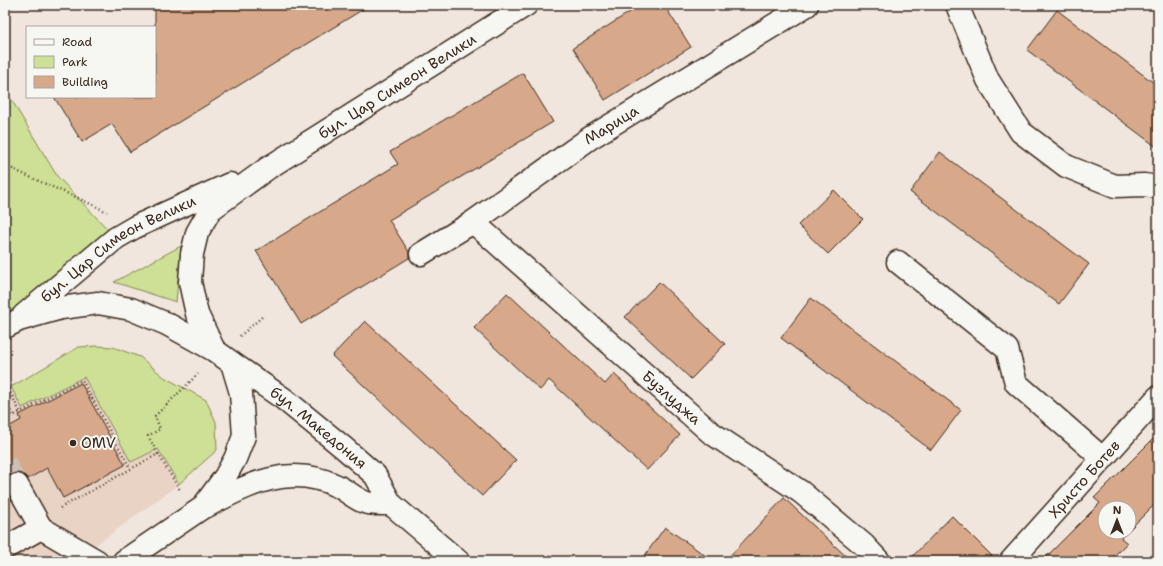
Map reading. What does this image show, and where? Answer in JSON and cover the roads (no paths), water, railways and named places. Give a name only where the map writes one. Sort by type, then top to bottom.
[{"type":"street","name":"бул. Цар Симеон Велики","points":[[198,511],[225,477],[235,459],[244,436],[241,393],[222,356],[197,314],[190,282],[192,254],[197,233],[210,210],[268,168],[526,5]]},
{"type":"street","name":"Марица","points":[[421,254],[473,222],[590,138],[807,5]]},
{"type":"street","points":[[957,5],[988,80],[1021,132],[1066,166],[1115,186],[1144,185],[1158,187]]},
{"type":"street","name":"бул. Цар Симеон Велики","points":[[12,323],[116,238],[135,227],[268,168]]},
{"type":"street","name":"Бузлуджа","points":[[473,222],[710,432],[801,492],[864,545],[879,561]]},
{"type":"street","points":[[898,262],[1007,349],[1016,383],[1102,458]]},
{"type":"street","name":"бул. Македония","points":[[12,323],[61,308],[98,303],[132,309],[167,324],[222,356],[284,399],[375,475],[391,504],[458,561]]},
{"type":"street","name":"Христо Ботев","points":[[1011,561],[1158,397]]},
{"type":"street","name":"бул. Македония","points":[[198,511],[245,486],[280,476],[314,478],[337,486],[364,502],[391,504]]},
{"type":"street","points":[[17,485],[39,524],[97,561]]},
{"type":"street","points":[[124,561],[198,511]]},
{"type":"street","points":[[5,548],[39,524]]},
{"type":"tunnel","points":[[5,463],[17,485]]},
{"type":"place","name":"OMV","points":[[73,443]]}]
